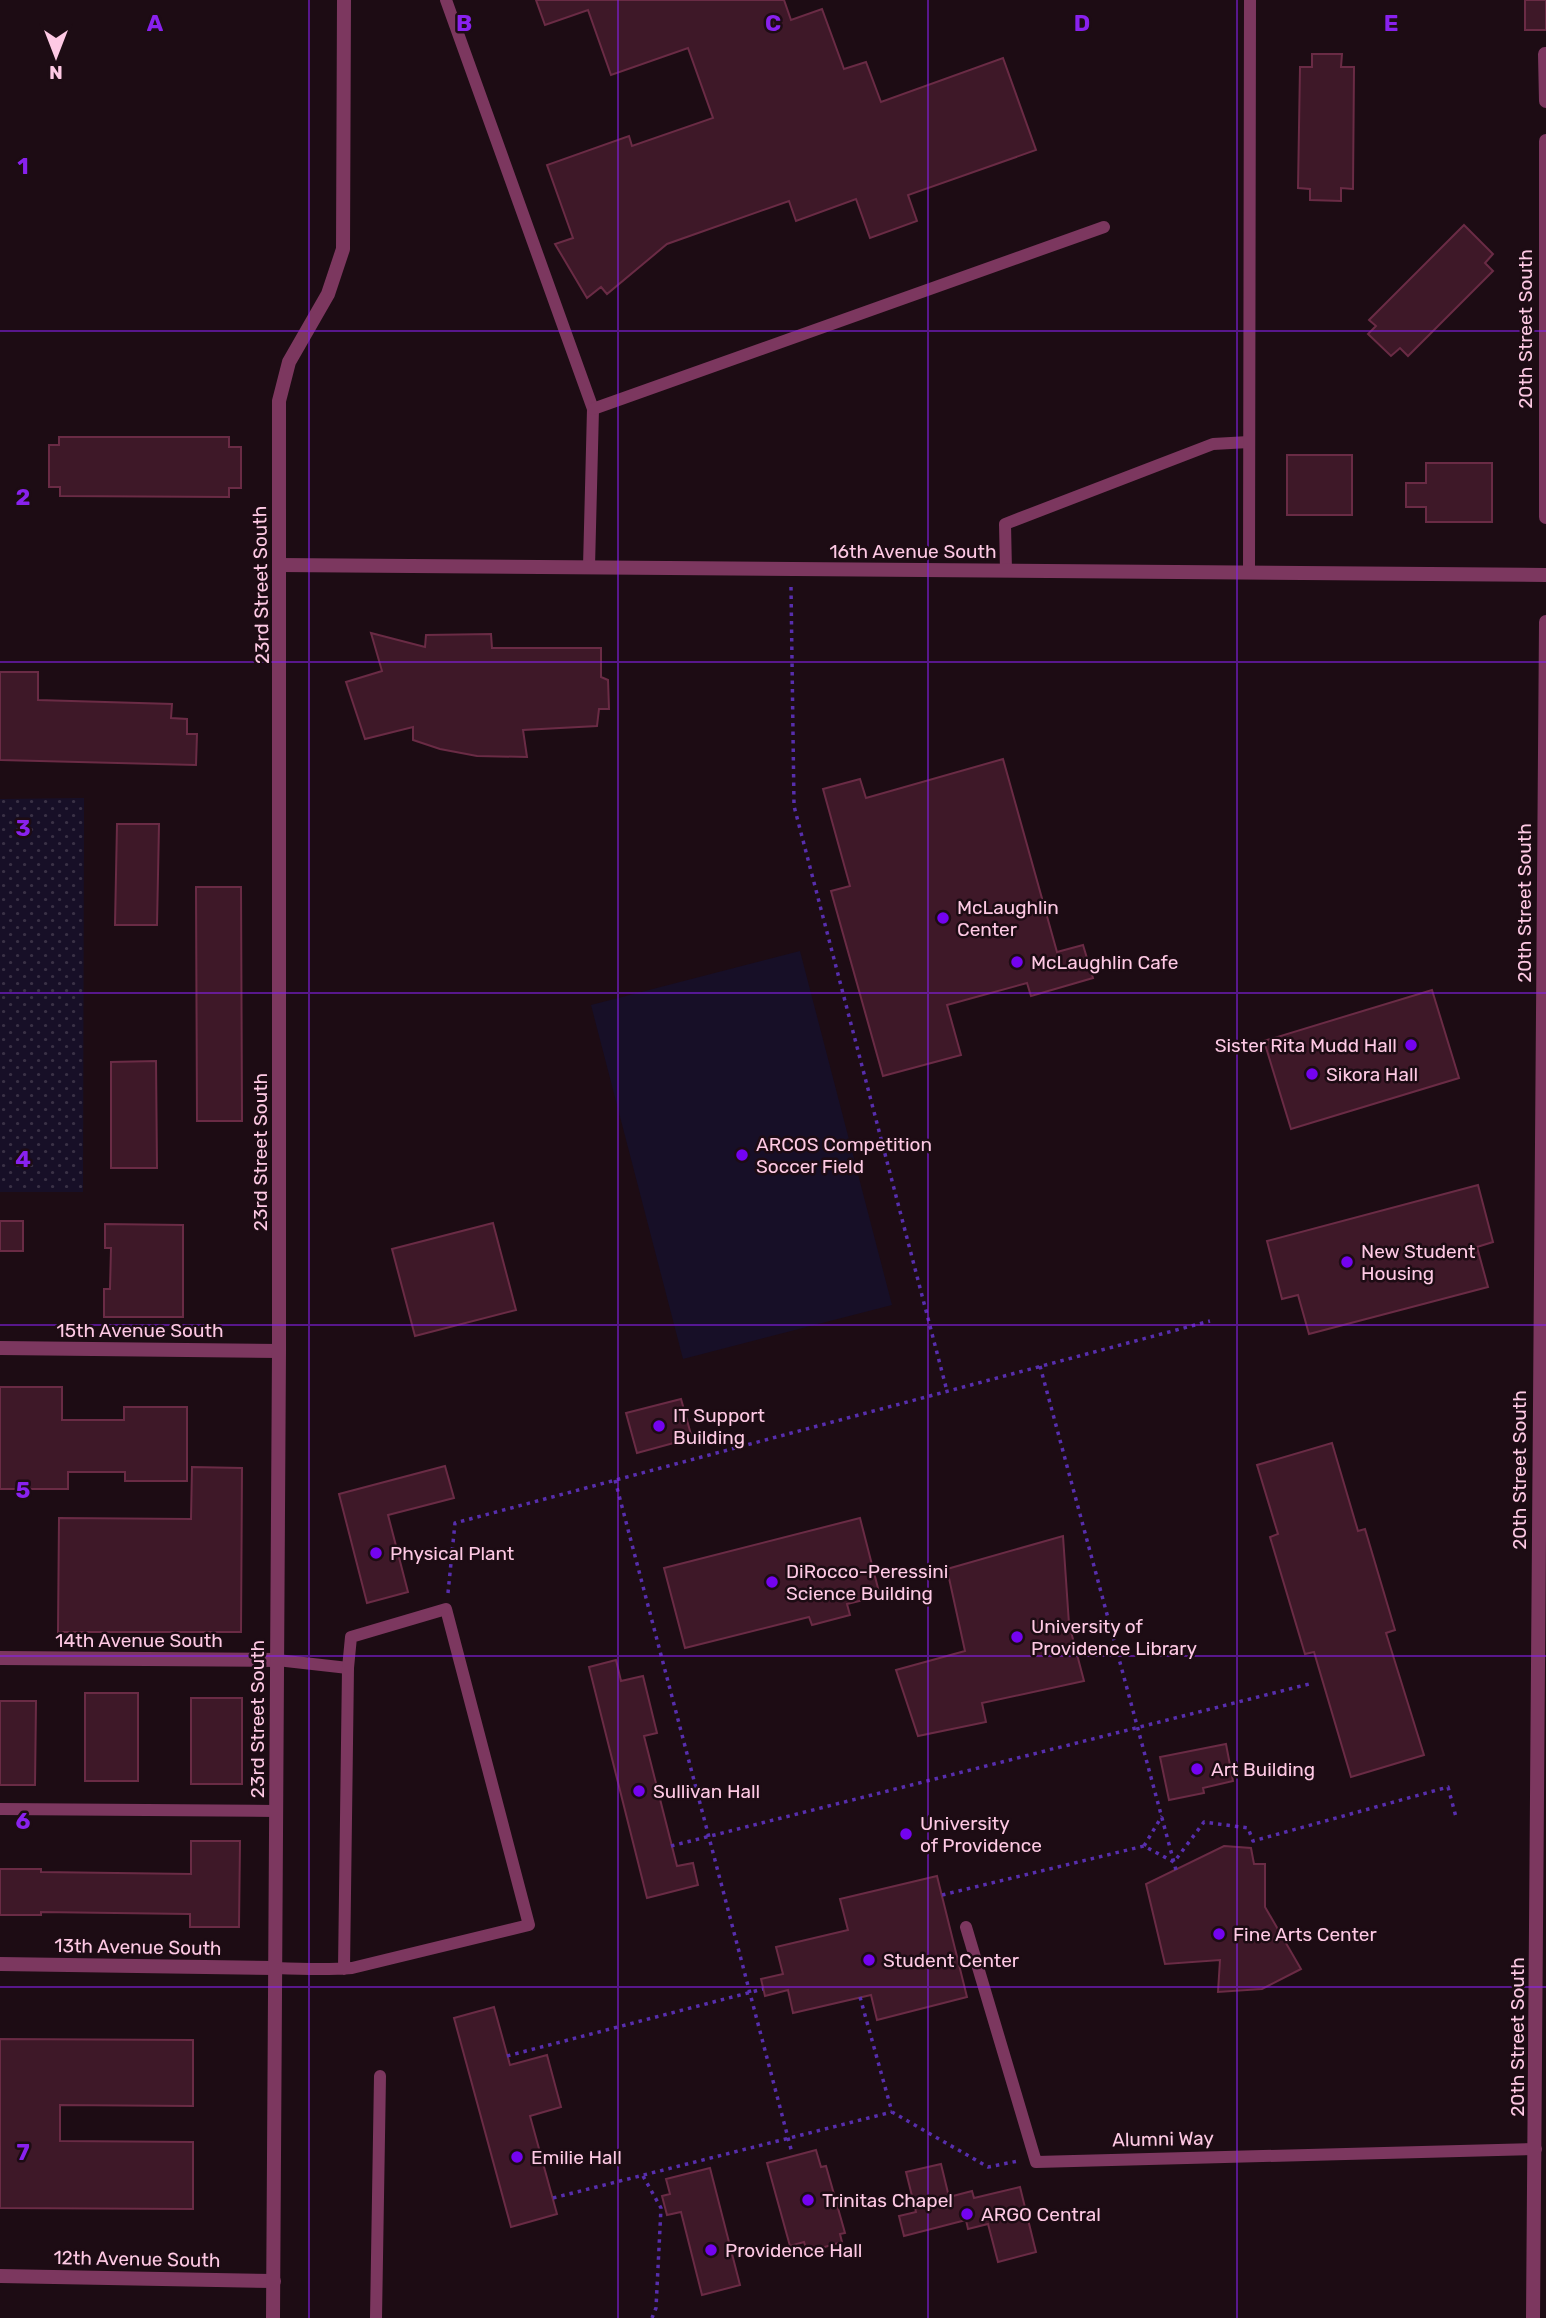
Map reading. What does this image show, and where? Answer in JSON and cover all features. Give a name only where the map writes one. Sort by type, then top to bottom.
[{"type":"street","name":"23rd Street South","points":[[273,2318],[279,1351],[279,401],[289,362],[328,294],[343,249],[344,0]]},
{"type":"street","points":[[1545,54],[1546,101]]},
{"type":"street","name":"20th Street South","points":[[1546,141],[1546,517]]},
{"type":"street","name":"16th Avenue South","points":[[279,565],[1546,575]]},
{"type":"street","name":"20th Street South","points":[[1533,2318],[1541,2149],[1546,622]]},
{"type":"street","name":"15th Avenue South","points":[[0,1348],[279,1351]]},
{"type":"street","name":"14th Avenue South","points":[[0,1658],[277,1660]]},
{"type":"street","name":"13th Avenue South","points":[[0,1964],[275,1968]]},
{"type":"street","name":"12th Avenue South","points":[[0,2276],[274,2281]]},
{"type":"lane","points":[[446,0],[593,409],[589,568]]},
{"type":"lane","points":[[1249,572],[1250,0]]},
{"type":"lane","points":[[593,409],[1104,227]]},
{"type":"lane","points":[[1006,571],[1005,524],[1213,444],[1249,442]]},
{"type":"lane","points":[[275,1968],[344,1969],[529,1925],[446,1609],[351,1637],[348,1668],[344,1969]]},
{"type":"lane","points":[[277,1660],[348,1668]]},
{"type":"lane","points":[[0,1809],[276,1811]]},
{"type":"lane","points":[[966,1927],[1035,2157]]},
{"type":"lane","points":[[376,2318],[380,2076]]},
{"type":"lane","name":"Alumni Way","points":[[1035,2157],[1036,2162],[1541,2149]]},
{"type":"path","points":[[790,569],[794,806],[947,1391]]},
{"type":"path","points":[[446,1609],[455,1523],[1210,1321]]},
{"type":"path","points":[[1040,1366],[1176,1870]]},
{"type":"path","points":[[615,1480],[792,2153]]},
{"type":"path","points":[[671,1846],[1313,1683]]},
{"type":"path","points":[[1174,1862],[1203,1822],[1248,1828],[1253,1841],[1448,1787],[1456,1817]]},
{"type":"path","points":[[1143,1846],[1162,1816]]},
{"type":"path","points":[[942,1895],[1143,1846],[1174,1862]]},
{"type":"path","points":[[507,2056],[763,1989]]},
{"type":"path","points":[[860,1997],[892,2112]]},
{"type":"path","points":[[553,2198],[892,2112],[988,2167],[1035,2157]]},
{"type":"path","points":[[643,2176],[661,2208],[656,2308],[652,2318]]},
{"type":"shaded area","points":[[84,798],[83,1192],[0,1192],[0,799]]},
{"type":"shaded area","name":"ARCOS Competition Soccer Field","points":[[800,951],[892,1305],[683,1359],[591,1005]]},
{"type":"building","points":[[536,0],[784,0],[791,20],[822,9],[844,69],[866,62],[881,102],[1003,58],[1036,150],[908,195],[917,221],[870,238],[856,199],[796,221],[789,201],[667,244],[607,294],[601,287],[587,298],[555,244],[573,238],[547,165],[629,136],[632,146],[713,118],[688,48],[611,75],[588,10],[545,25]]},
{"type":"building","points":[[1525,0],[1546,0],[1546,30],[1525,30]]},
{"type":"building","points":[[1312,54],[1342,54],[1341,67],[1354,67],[1353,189],[1341,188],[1341,201],[1310,200],[1310,189],[1298,188],[1300,67],[1312,67]]},
{"type":"building","points":[[1464,225],[1493,254],[1485,263],[1493,271],[1408,356],[1400,348],[1391,356],[1368,334],[1376,326],[1369,320]]},
{"type":"building","points":[[59,437],[229,437],[229,447],[241,447],[241,488],[229,488],[229,497],[60,496],[60,487],[49,487],[49,445],[59,445]]},
{"type":"building","points":[[1287,455],[1352,455],[1352,515],[1287,515]]},
{"type":"building","points":[[1426,463],[1492,463],[1492,522],[1426,522],[1426,507],[1406,507],[1406,483],[1426,483]]},
{"type":"building","points":[[371,633],[425,647],[426,635],[491,634],[492,648],[601,648],[601,677],[608,680],[609,709],[599,709],[597,726],[523,730],[527,757],[477,756],[440,749],[413,740],[413,727],[365,739],[346,682],[382,671]]},
{"type":"building","points":[[0,672],[38,672],[38,700],[172,704],[171,718],[187,719],[187,734],[197,734],[196,765],[0,760]]},
{"type":"building","name":"McLaughlin Center","points":[[1003,759],[1057,952],[1083,945],[1093,978],[1031,996],[1027,983],[947,1005],[961,1055],[883,1076],[831,891],[850,886],[823,789],[860,779],[866,798]]},
{"type":"building","points":[[117,824],[159,824],[157,925],[115,925]]},
{"type":"building","points":[[196,887],[241,887],[242,1121],[197,1121]]},
{"type":"building","points":[[1432,990],[1459,1078],[1291,1129],[1264,1041]]},
{"type":"building","points":[[156,1061],[157,1168],[111,1168],[111,1062]]},
{"type":"building","name":"New Student Housing","points":[[1478,1185],[1493,1242],[1477,1247],[1488,1287],[1309,1334],[1298,1295],[1282,1299],[1267,1241]]},
{"type":"building","points":[[0,1221],[23,1221],[23,1251],[0,1251]]},
{"type":"building","points":[[493,1223],[516,1310],[415,1336],[392,1249]]},
{"type":"building","points":[[105,1224],[183,1225],[183,1317],[104,1317],[104,1289],[110,1289],[111,1248],[105,1248]]},
{"type":"building","points":[[0,1387],[62,1387],[62,1420],[124,1420],[124,1407],[187,1407],[187,1481],[125,1481],[125,1472],[68,1472],[68,1489],[0,1489]]},
{"type":"building","name":"IT Support Building","points":[[681,1399],[692,1438],[637,1453],[626,1413]]},
{"type":"building","points":[[1332,1443],[1358,1531],[1365,1529],[1395,1630],[1386,1633],[1424,1755],[1351,1777],[1314,1652],[1305,1654],[1270,1537],[1278,1534],[1257,1465]]},
{"type":"building","name":"Physical Plant","points":[[445,1466],[454,1498],[388,1515],[408,1592],[367,1603],[339,1494]]},
{"type":"building","points":[[192,1467],[242,1468],[241,1632],[58,1632],[59,1518],[191,1519]]},
{"type":"building","name":"DiRocco-Peressini Science Building","points":[[860,1518],[880,1596],[847,1604],[850,1615],[812,1625],[809,1617],[685,1648],[664,1568]]},
{"type":"building","name":"University of Providence Library","points":[[1063,1536],[1069,1624],[1084,1681],[982,1703],[986,1722],[918,1736],[896,1670],[965,1651],[947,1569]]},
{"type":"building","name":"Sullivan Hall","points":[[616,1660],[621,1681],[643,1676],[657,1733],[644,1736],[677,1866],[693,1863],[698,1885],[647,1898],[589,1667]]},
{"type":"building","points":[[85,1693],[138,1693],[138,1781],[85,1781]]},
{"type":"building","points":[[191,1698],[242,1698],[242,1784],[191,1784]]},
{"type":"building","points":[[0,1701],[36,1701],[35,1785],[0,1785]]},
{"type":"building","name":"Art Building","points":[[1226,1744],[1233,1781],[1203,1788],[1204,1793],[1169,1800],[1160,1757]]},
{"type":"building","points":[[191,1841],[240,1841],[239,1927],[190,1927],[190,1914],[41,1912],[41,1915],[0,1915],[0,1869],[191,1874]]},
{"type":"building","name":"Fine Arts Center","points":[[1224,1846],[1251,1848],[1254,1864],[1265,1864],[1265,1907],[1301,1969],[1262,1989],[1218,1992],[1220,1960],[1165,1964],[1146,1884]]},
{"type":"building","name":"Student Center","points":[[937,1876],[967,1997],[877,2020],[871,1995],[793,2013],[788,1990],[765,1996],[761,1979],[783,1974],[776,1947],[848,1930],[840,1899]]},
{"type":"building","name":"Emilie Hall","points":[[494,2007],[510,2065],[547,2055],[561,2107],[530,2116],[557,2214],[511,2227],[454,2018]]},
{"type":"building","points":[[0,2039],[193,2040],[193,2106],[60,2105],[60,2141],[193,2142],[193,2209],[0,2208]]},
{"type":"building","points":[[816,2150],[821,2167],[826,2166],[845,2233],[840,2234],[842,2242],[807,2252],[804,2242],[790,2246],[767,2163]]},
{"type":"building","name":"ARGO Central","points":[[941,2164],[949,2197],[972,2191],[974,2198],[1020,2187],[1036,2252],[998,2262],[988,2224],[968,2229],[966,2220],[904,2236],[899,2216],[916,2212],[906,2172]]},
{"type":"building","name":"Providence Hall","points":[[710,2168],[740,2285],[702,2295],[681,2212],[667,2215],[662,2196],[670,2194],[666,2179]]},
{"type":"place","name":"McLaughlin Center","points":[[943,918]]},
{"type":"place","name":"McLaughlin Cafe","points":[[1017,962]]},
{"type":"place","name":"Sister Rita Mudd Hall","points":[[1411,1045]]},
{"type":"place","name":"Sikora Hall","points":[[1312,1074]]},
{"type":"place","name":"ARCOS Competition Soccer Field","points":[[742,1155]]},
{"type":"place","name":"New Student Housing","points":[[1347,1262]]},
{"type":"place","name":"IT Support Building","points":[[659,1426]]},
{"type":"place","name":"Physical Plant","points":[[376,1553]]},
{"type":"place","name":"DiRocco-Peressini Science Building","points":[[772,1582]]},
{"type":"place","name":"University of Providence Library","points":[[1017,1637]]},
{"type":"place","name":"Art Building","points":[[1197,1769]]},
{"type":"place","name":"Sullivan Hall","points":[[639,1791]]},
{"type":"place","name":"University of Providence","points":[[906,1834]]},
{"type":"place","name":"Fine Arts Center","points":[[1219,1934]]},
{"type":"place","name":"Student Center","points":[[869,1960]]},
{"type":"place","name":"Emilie Hall","points":[[517,2157]]},
{"type":"place","name":"Trinitas Chapel","points":[[808,2200]]},
{"type":"place","name":"ARGO Central","points":[[967,2214]]},
{"type":"place","name":"Providence Hall","points":[[711,2250]]}]
